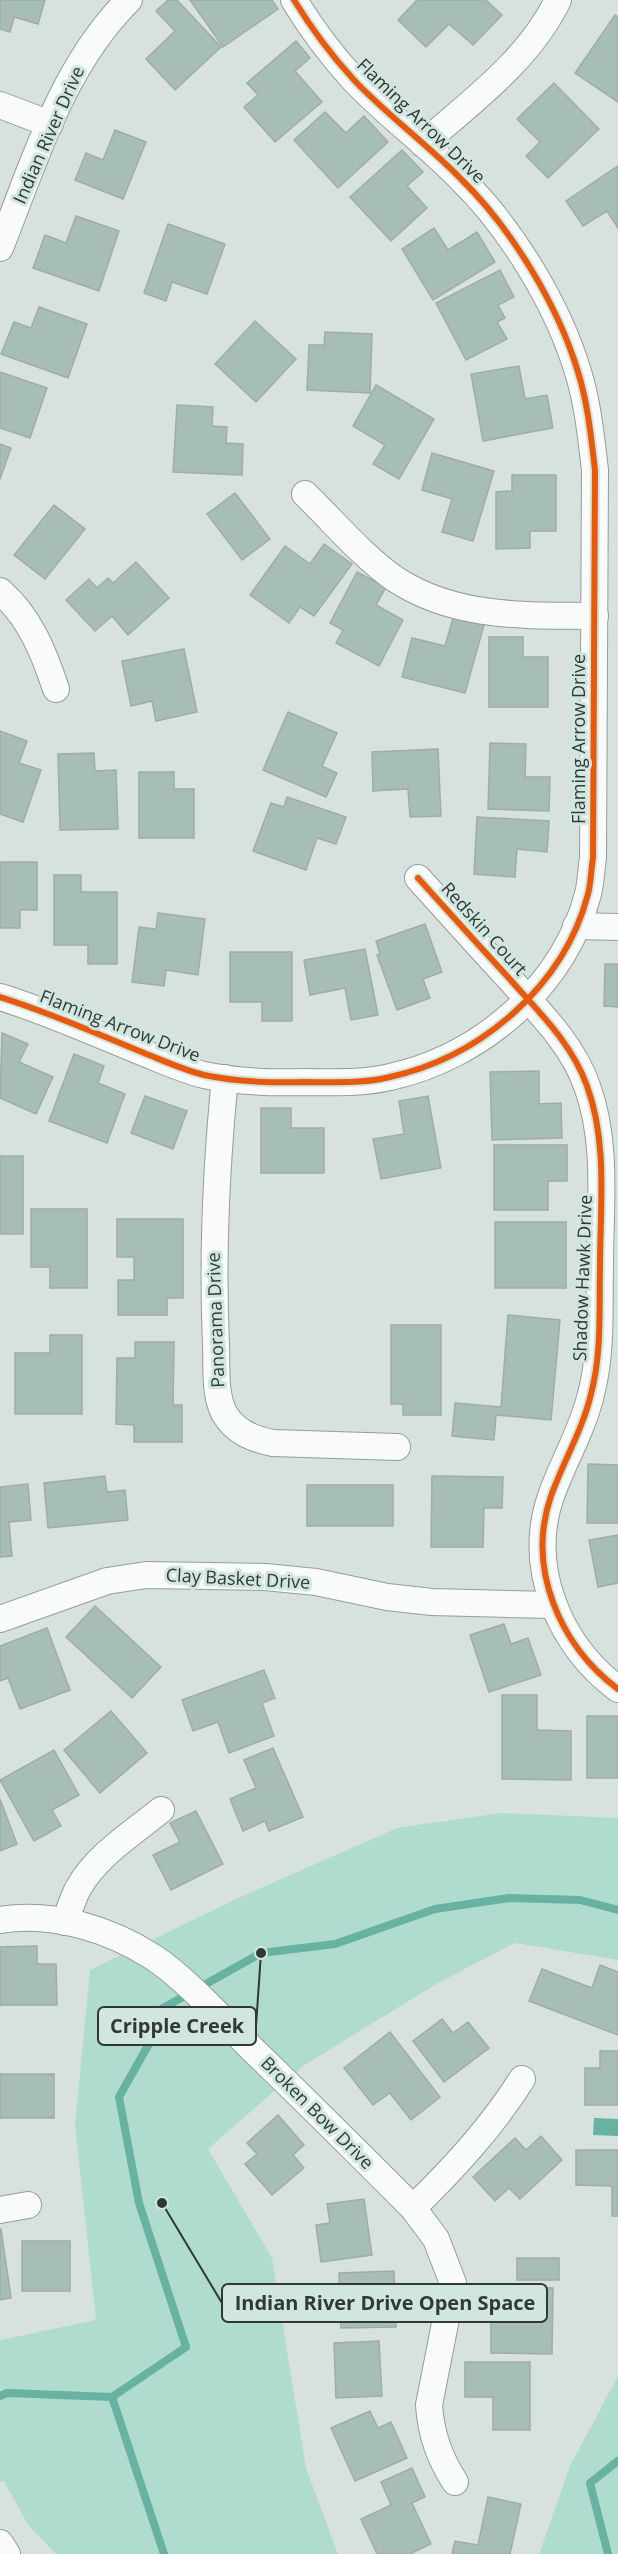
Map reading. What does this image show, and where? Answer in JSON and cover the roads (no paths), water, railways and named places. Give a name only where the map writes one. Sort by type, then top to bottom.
[{"type":"street","name":"Indian River Drive","points":[[0,248],[50,124],[76,70],[99,35],[129,0]]},
{"type":"street","name":"Flaming Arrow Drive","points":[[0,997],[183,1068],[225,1078],[263,1083],[389,1078],[424,1068],[458,1053],[489,1034],[528,999],[555,964],[576,926],[588,894],[593,858],[596,470],[588,410],[578,371],[556,318],[530,268],[498,223],[462,180],[353,79],[308,22],[294,0]]},
{"type":"street","points":[[423,144],[513,64],[535,37],[558,0]]},
{"type":"street","points":[[0,105],[50,124]]},
{"type":"street","points":[[305,494],[366,555],[395,578],[427,596],[461,608],[498,614],[595,616]]},
{"type":"street","points":[[0,591],[16,605],[28,624],[44,654],[56,689]]},
{"type":"street","name":"Redskin Court","points":[[418,878],[528,999]]},
{"type":"street","points":[[576,926],[618,927]]},
{"type":"street","name":"Shadow Hawk Drive","points":[[528,999],[560,1036],[587,1085],[597,1121],[601,1158],[598,1357],[591,1395],[550,1498],[544,1534],[545,1570],[553,1605],[566,1633],[587,1662],[618,1689]]},
{"type":"street","name":"Panorama Drive","points":[[225,1078],[216,1176],[213,1277],[218,1394],[224,1413],[237,1428],[253,1439],[273,1443],[397,1447]]},
{"type":"street","name":"Clay Basket Drive","points":[[0,1620],[107,1581],[146,1575],[265,1576],[316,1582],[387,1597],[432,1602],[553,1605]]},
{"type":"street","points":[[65,1922],[78,1888],[89,1872],[102,1858],[161,1810]]},
{"type":"street","name":"Broken Bow Drive","points":[[0,1920],[44,1919],[65,1922],[119,1938],[165,1966],[217,2013],[413,2208],[436,2239],[453,2283],[429,2405],[430,2425],[435,2445],[443,2464],[455,2482]]},
{"type":"street","points":[[413,2208],[451,2171],[486,2131],[522,2079]]},
{"type":"street","points":[[0,2210],[28,2205]]},
{"type":"street","points":[[0,2543],[7,2554]]},
{"type":"waterway","points":[[112,2397],[186,2347],[139,2203],[119,2097],[150,2042],[156,2012],[261,1953],[335,1944],[435,1909],[509,1898],[580,1900],[618,1910]]},
{"type":"waterway","points":[[0,2396],[7,2393],[112,2397],[164,2554]]},
{"type":"waterway","points":[[608,2554],[590,2483],[618,2461]]},
{"type":"place","name":"Cripple Creek","points":[[261,1953]]},
{"type":"place","name":"Indian River Drive Open Space","points":[[162,2203]]}]
